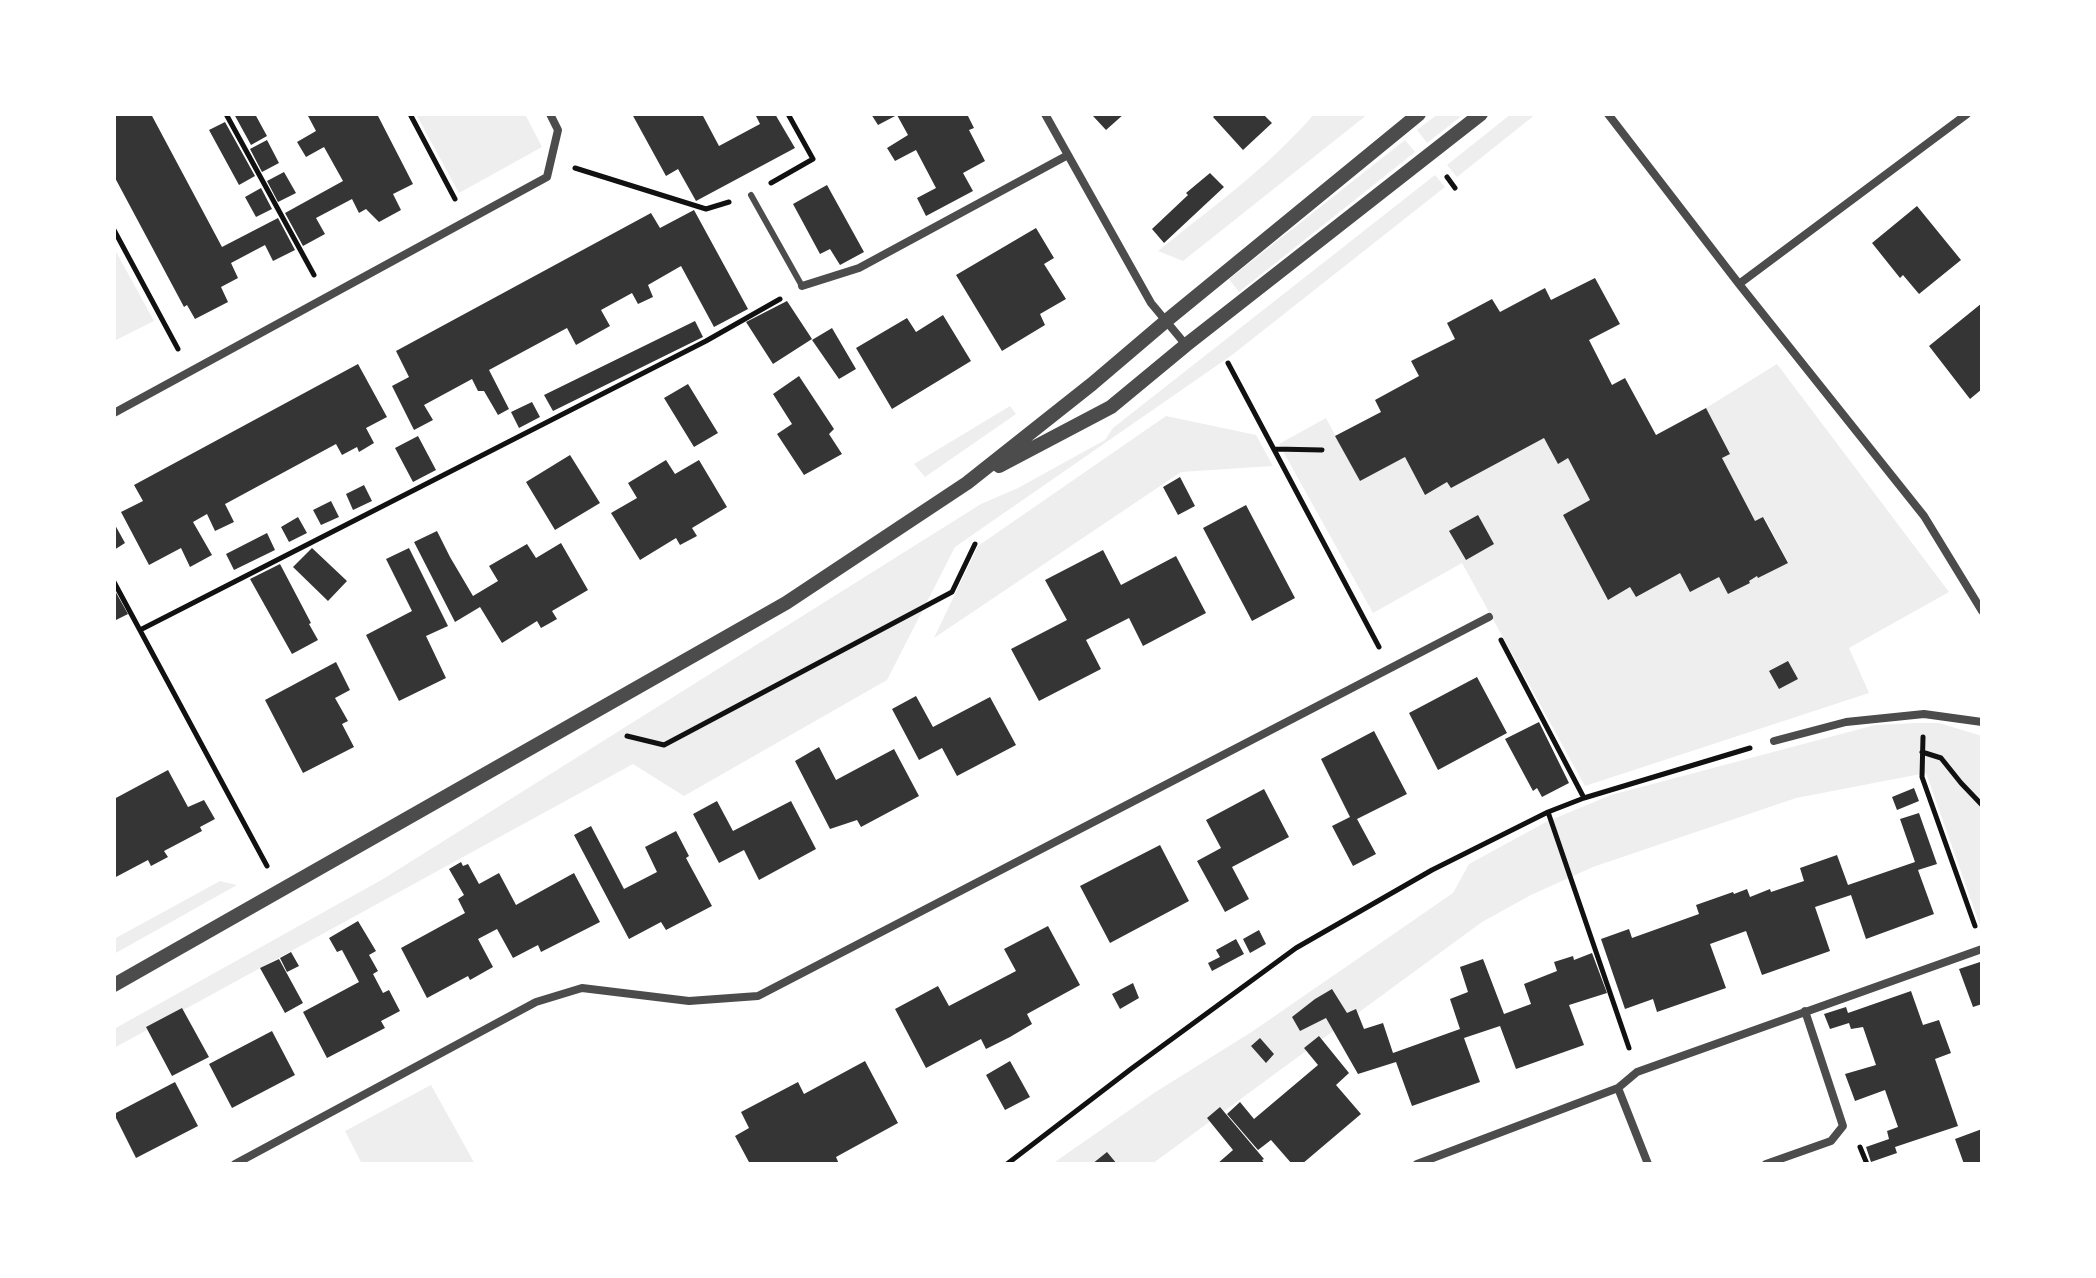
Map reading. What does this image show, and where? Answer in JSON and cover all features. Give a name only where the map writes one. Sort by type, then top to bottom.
[{"type":"street","points":[[114,413],[547,177],[558,130],[550,114]]},
{"type":"street","points":[[1045,114],[1151,303],[1186,345]]},
{"type":"street","points":[[114,985],[786,603],[967,483],[1419,114]]},
{"type":"street","points":[[967,483],[1111,407],[1481,114]]},
{"type":"street","points":[[1608,114],[1924,516],[1982,611]]},
{"type":"street","points":[[1739,284],[1967,114]]},
{"type":"street","points":[[802,286],[859,268],[1068,155]]},
{"type":"street","points":[[235,1164],[536,1002],[582,988],[689,1001],[758,996],[1489,617]]},
{"type":"street","points":[[1774,741],[1846,722],[1924,714],[1982,722]]},
{"type":"street","points":[[1417,1164],[1618,1088],[1637,1072],[1982,949]]},
{"type":"street","points":[[1766,1164],[1831,1141],[1843,1126],[1805,1011]]},
{"type":"street","points":[[1618,1088],[1648,1164]]},
{"type":"lane","points":[[751,195],[802,286]]},
{"type":"path","points":[[226,114],[327,298]]},
{"type":"path","points":[[410,114],[467,221]]},
{"type":"path","points":[[551,161],[706,209],[751,195],[813,159],[788,114]]},
{"type":"path","points":[[114,230],[190,372]]},
{"type":"path","points":[[140,630],[706,341],[802,286]]},
{"type":"path","points":[[1228,363],[1391,669]]},
{"type":"path","points":[[1274,449],[1322,450]]},
{"type":"path","points":[[627,736],[664,745],[952,592],[975,544]]},
{"type":"path","points":[[114,582],[281,891]]},
{"type":"path","points":[[1489,617],[1584,798]]},
{"type":"path","points":[[1924,714],[1922,777],[1977,932]]},
{"type":"path","points":[[1007,1164],[1296,948],[1432,870],[1548,812],[1584,798],[1774,741]]},
{"type":"path","points":[[1922,752],[1941,758],[1982,805]]},
{"type":"path","points":[[1548,812],[1637,1072]]},
{"type":"shaded area","points":[[416,114],[525,114],[542,147],[459,193]]},
{"type":"shaded area","points":[[1314,114],[1368,114],[1183,261],[1158,251],[1259,169]]},
{"type":"shaded area","points":[[1438,114],[1464,114],[1427,143],[1417,130]]},
{"type":"shaded area","points":[[1511,114],[1536,114],[1457,177],[1447,165]]},
{"type":"shaded area","points":[[1405,140],[1415,152],[1239,292],[1229,279]]},
{"type":"shaded area","points":[[1435,175],[1445,187],[1232,355],[955,547],[887,680],[684,796],[633,764],[114,1048],[114,1029],[383,879],[981,504],[1018,488],[1105,440],[1113,428]]},
{"type":"shaded area","points":[[114,248],[154,321],[114,341]]},
{"type":"shaded area","points":[[1777,364],[1949,592],[1849,648],[1869,693],[1585,786],[1462,563],[1373,613],[1279,444],[1326,418],[1360,481],[1405,457],[1425,495],[1544,438],[1558,463],[1568,458],[1590,500],[1563,515],[1607,599],[1630,587],[1636,597],[1680,573],[1719,577],[1729,594],[1757,576],[1759,578],[1788,562],[1764,517],[1755,521],[1722,458],[1730,454],[1706,408]]},
{"type":"shaded area","points":[[1010,406],[1016,414],[925,477],[914,464]]},
{"type":"shaded area","points":[[1166,416],[1256,435],[1273,466],[1181,472],[934,638],[978,546]]},
{"type":"shaded area","points":[[1939,723],[1982,736],[1982,931],[1926,773],[1796,798],[1593,867],[1531,895],[1482,922],[1152,1164],[1052,1164],[1453,893],[1469,864],[1546,822],[1611,795],[1875,725]]},
{"type":"shaded area","points":[[220,881],[237,885],[114,954],[114,939]]},
{"type":"shaded area","points":[[431,1085],[475,1164],[362,1164],[345,1131]]},
{"type":"building","points":[[114,114],[151,114],[222,247],[278,218],[295,250],[273,261],[265,245],[231,263],[238,278],[221,287],[228,302],[195,319],[187,305],[184,307],[114,176]]},
{"type":"building","points":[[234,114],[255,114],[267,136],[251,145]]},
{"type":"building","points":[[307,114],[377,114],[413,184],[393,194],[401,210],[379,222],[366,209],[359,213],[352,199],[316,218],[325,234],[303,246],[285,213],[343,181],[324,147],[306,157],[297,142],[316,131]]},
{"type":"building","points":[[632,114],[702,114],[719,146],[760,124],[755,114],[775,114],[795,148],[696,201],[678,169],[666,176]]},
{"type":"building","points":[[871,114],[967,114],[974,128],[969,130],[985,161],[963,173],[973,191],[926,216],[917,198],[936,188],[916,150],[895,161],[887,148],[908,135],[897,115],[878,125]]},
{"type":"building","points":[[1094,114],[1124,114],[1106,130]]},
{"type":"building","points":[[1216,114],[1263,114],[1272,123],[1243,150],[1213,117]]},
{"type":"building","points":[[225,122],[255,176],[239,185],[209,130]]},
{"type":"building","points":[[267,140],[279,163],[262,172],[250,149]]},
{"type":"building","points":[[284,172],[296,193],[278,202],[267,181]]},
{"type":"building","points":[[1210,173],[1224,187],[1164,243],[1152,229]]},
{"type":"building","points":[[827,185],[864,252],[840,265],[830,249],[820,254],[793,204]]},
{"type":"building","points":[[261,188],[272,209],[256,217],[245,197]]},
{"type":"building","points":[[1917,206],[1961,260],[1919,294],[1903,275],[1900,278],[1872,243]]},
{"type":"building","points":[[694,210],[748,309],[714,327],[681,266],[648,285],[653,297],[638,304],[632,293],[601,310],[610,326],[576,345],[567,328],[489,370],[509,409],[498,415],[484,391],[478,391],[472,379],[424,405],[433,420],[414,430],[392,386],[409,377],[396,351],[651,213],[660,228]]},
{"type":"building","points":[[1036,228],[1054,258],[1044,264],[1066,299],[1040,314],[1045,325],[1002,351],[956,275]]},
{"type":"building","points":[[1595,278],[1620,324],[1589,340],[1612,385],[1625,378],[1656,435],[1706,408],[1730,454],[1722,458],[1755,521],[1763,517],[1788,563],[1757,576],[1728,594],[1719,577],[1690,592],[1680,573],[1636,597],[1630,587],[1608,600],[1563,515],[1590,500],[1568,458],[1558,464],[1544,438],[1451,488],[1447,482],[1425,495],[1405,457],[1360,481],[1335,436],[1381,412],[1375,400],[1419,376],[1411,361],[1455,339],[1447,323],[1492,299],[1500,312],[1545,288],[1551,300]]},
{"type":"building","points":[[787,301],[812,339],[773,364],[746,322]]},
{"type":"building","points":[[1982,303],[1982,389],[1970,399],[1929,346]]},
{"type":"building","points":[[943,315],[971,361],[892,409],[856,348],[907,318],[916,332]]},
{"type":"building","points":[[695,321],[703,337],[553,411],[544,395]]},
{"type":"building","points":[[832,328],[856,369],[839,379],[812,340]]},
{"type":"building","points":[[358,364],[387,417],[366,428],[374,443],[359,452],[357,447],[342,455],[336,444],[225,504],[234,522],[215,531],[207,514],[193,522],[212,555],[190,567],[181,548],[149,565],[121,512],[143,501],[134,485]]},
{"type":"building","points":[[799,376],[834,429],[829,434],[842,454],[804,475],[777,434],[792,424],[773,394]]},
{"type":"building","points":[[688,384],[718,433],[694,447],[664,398]]},
{"type":"building","points":[[532,402],[540,417],[519,428],[511,412]]},
{"type":"building","points":[[418,436],[436,470],[413,482],[395,448]]},
{"type":"building","points":[[570,455],[600,503],[555,530],[526,482]]},
{"type":"building","points":[[666,460],[675,474],[699,460],[727,507],[692,528],[697,536],[680,545],[676,538],[640,560],[611,513],[637,498],[628,483]]},
{"type":"building","points":[[1180,477],[1195,506],[1178,515],[1163,487]]},
{"type":"building","points":[[364,485],[372,501],[353,510],[346,494]]},
{"type":"building","points":[[331,501],[339,517],[321,525],[313,510]]},
{"type":"building","points":[[1246,505],[1295,598],[1252,621],[1203,528]]},
{"type":"building","points":[[1478,515],[1494,544],[1466,560],[1449,531]]},
{"type":"building","points":[[298,517],[307,533],[289,542],[281,527]]},
{"type":"building","points":[[114,523],[125,543],[114,550]]},
{"type":"building","points":[[437,531],[473,596],[498,581],[489,566],[527,544],[536,558],[561,543],[588,590],[552,611],[557,619],[541,628],[537,621],[502,643],[480,607],[455,622],[414,542]]},
{"type":"building","points":[[267,533],[275,550],[234,570],[226,554]]},
{"type":"building","points":[[312,548],[347,581],[328,601],[293,567]]},
{"type":"building","points":[[409,548],[448,626],[426,636],[446,678],[399,701],[366,635],[412,611],[386,559]]},
{"type":"building","points":[[1103,550],[1121,585],[1176,556],[1206,613],[1143,646],[1129,618],[1086,640],[1101,669],[1039,701],[1011,649],[1067,620],[1045,580]]},
{"type":"building","points":[[280,564],[318,640],[292,654],[250,579]]},
{"type":"building","points":[[114,589],[128,614],[114,621]]},
{"type":"building","points":[[1788,661],[1798,679],[1779,689],[1769,671]]},
{"type":"building","points":[[336,662],[350,690],[335,698],[348,721],[342,724],[354,747],[303,773],[265,700]]},
{"type":"building","points":[[1477,677],[1507,733],[1438,770],[1409,713]]},
{"type":"building","points":[[916,696],[933,727],[990,697],[1016,745],[957,776],[942,748],[919,760],[892,709]]},
{"type":"building","points":[[1539,722],[1569,783],[1542,797],[1537,788],[1533,791],[1505,739]]},
{"type":"building","points":[[1374,731],[1407,794],[1357,819],[1376,854],[1353,866],[1332,826],[1350,817],[1321,759]]},
{"type":"building","points":[[819,747],[836,780],[894,749],[919,796],[861,827],[857,820],[830,829],[795,761]]},
{"type":"building","points":[[168,770],[188,807],[204,800],[215,819],[200,827],[202,831],[164,851],[168,857],[151,866],[148,860],[114,878],[114,799]]},
{"type":"building","points":[[1914,788],[1919,801],[1897,810],[1892,797]]},
{"type":"building","points":[[1264,789],[1289,837],[1232,867],[1249,899],[1225,912],[1197,861],[1221,848],[1206,820]]},
{"type":"building","points":[[717,801],[733,831],[791,801],[816,849],[759,880],[744,850],[719,863],[693,814]]},
{"type":"building","points":[[1919,813],[1937,864],[1918,870],[1934,914],[1866,939],[1851,895],[1815,907],[1830,951],[1762,975],[1746,931],[1710,944],[1726,988],[1657,1012],[1653,999],[1625,1009],[1601,939],[1629,929],[1632,938],[1699,914],[1696,905],[1733,892],[1747,889],[1750,897],[1804,881],[1800,868],[1837,855],[1848,885],[1915,862],[1900,819]]},
{"type":"building","points":[[591,826],[624,889],[657,872],[645,847],[676,831],[689,856],[686,858],[712,906],[666,930],[661,922],[629,939],[574,835]]},
{"type":"building","points":[[1160,845],[1189,901],[1110,943],[1080,886]]},
{"type":"building","points":[[461,862],[463,866],[468,864],[479,884],[499,873],[516,905],[574,873],[600,922],[541,952],[538,945],[513,958],[497,929],[478,939],[493,967],[470,980],[468,976],[427,998],[401,948],[465,913],[458,899],[464,895],[449,869]]},
{"type":"building","points":[[358,921],[376,951],[369,955],[378,971],[373,974],[383,993],[389,990],[400,1011],[381,1021],[385,1028],[327,1058],[303,1012],[359,982],[342,950],[337,952],[329,938]]},
{"type":"building","points":[[1048,926],[1080,985],[1027,1014],[1032,1024],[1010,1037],[986,1049],[981,1039],[926,1068],[895,1009],[938,986],[949,1006],[1016,971],[1004,949]]},
{"type":"building","points":[[1259,930],[1266,944],[1250,953],[1243,939]]},
{"type":"building","points":[[1236,939],[1244,954],[1212,971],[1208,963],[1220,957],[1216,950]]},
{"type":"building","points":[[291,952],[299,966],[287,972],[280,958]]},
{"type":"building","points":[[1592,953],[1607,993],[1569,1005],[1584,1045],[1516,1069],[1500,1026],[1464,1038],[1480,1082],[1412,1106],[1396,1062],[1358,1074],[1326,1018],[1300,1031],[1292,1017],[1332,989],[1347,1013],[1356,1009],[1364,1029],[1383,1023],[1393,1053],[1460,1029],[1450,999],[1468,992],[1460,967],[1483,959],[1504,1014],[1531,1004],[1524,984],[1557,971],[1554,962],[1573,956],[1574,960]]},
{"type":"building","points":[[279,959],[303,1003],[285,1013],[260,968]]},
{"type":"building","points":[[1980,962],[1982,1004],[1973,1007],[1959,969]]},
{"type":"building","points":[[1133,983],[1139,998],[1120,1009],[1112,994]]},
{"type":"building","points":[[1911,991],[1923,1025],[1939,1020],[1951,1053],[1935,1059],[1958,1126],[1895,1147],[1897,1153],[1871,1162],[1866,1147],[1889,1139],[1887,1131],[1898,1127],[1885,1090],[1855,1101],[1845,1074],[1876,1065],[1863,1027],[1851,1029],[1849,1023],[1830,1029],[1824,1014],[1846,1007],[1848,1013]]},
{"type":"building","points":[[182,1008],[209,1057],[172,1076],[146,1027]]},
{"type":"building","points":[[272,1031],[295,1075],[232,1108],[209,1064]]},
{"type":"building","points":[[1319,1036],[1349,1073],[1336,1085],[1361,1114],[1302,1164],[1292,1164],[1271,1140],[1258,1150],[1227,1114],[1240,1102],[1254,1119],[1318,1065],[1304,1048]]},
{"type":"building","points":[[1260,1038],[1274,1054],[1266,1063],[1251,1046]]},
{"type":"building","points":[[865,1061],[898,1123],[836,1157],[839,1164],[750,1164],[735,1136],[749,1128],[741,1112],[798,1082],[804,1094]]},
{"type":"building","points":[[1010,1061],[1030,1097],[1005,1110],[986,1075]]},
{"type":"building","points":[[175,1082],[198,1126],[136,1158],[114,1114]]},
{"type":"building","points":[[1220,1107],[1265,1164],[1217,1164],[1233,1150],[1207,1118]]},
{"type":"building","points":[[1982,1129],[1982,1164],[1964,1164],[1955,1139]]},
{"type":"building","points":[[1107,1152],[1117,1164],[1092,1164]]}]
